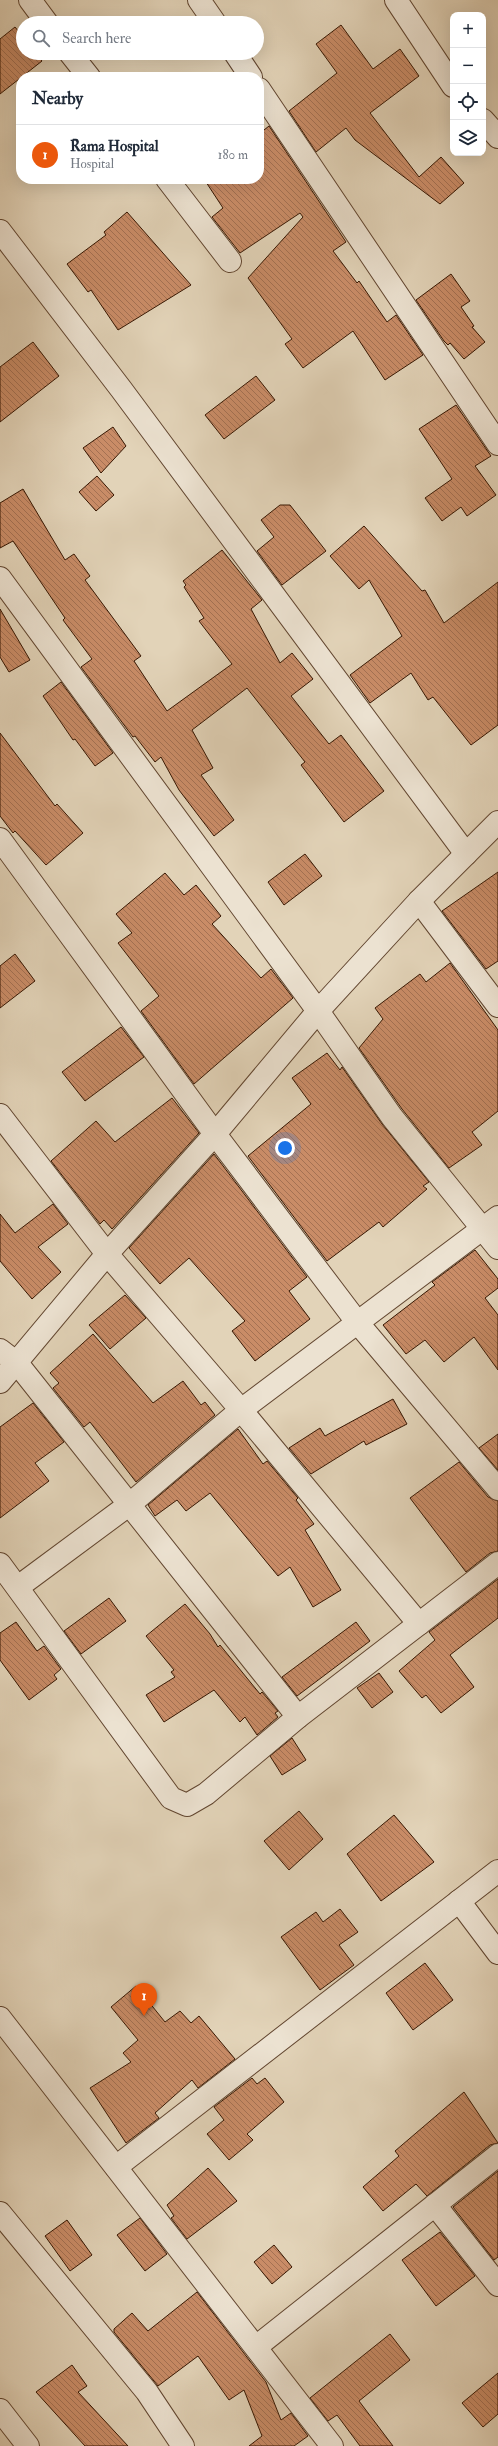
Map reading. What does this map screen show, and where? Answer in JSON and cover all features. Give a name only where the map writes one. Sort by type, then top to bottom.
[{"type":"street","points":[[30,0],[42,16]]},
{"type":"street","points":[[199,0],[210,16]]},
{"type":"street","points":[[396,0],[452,84]]},
{"type":"street","points":[[76,60],[85,72]]},
{"type":"street","points":[[240,60],[248,72]]},
{"type":"street","points":[[264,96],[498,444]]},
{"type":"street","points":[[486,123],[498,137]]},
{"type":"street","points":[[171,184],[230,261]]},
{"type":"street","points":[[0,231],[121,388],[466,854]]},
{"type":"street","points":[[0,578],[318,1011],[392,1117],[491,1223],[498,1248]]},
{"type":"street","points":[[0,1382],[8,1357],[107,1254],[215,1134],[318,1011],[419,901],[498,822]]},
{"type":"street","points":[[0,839],[215,1134],[357,1322],[498,1489]]},
{"type":"street","points":[[419,901],[498,1006]]},
{"type":"street","points":[[0,1115],[107,1254],[241,1410],[419,1624]]},
{"type":"street","points":[[18,1587],[130,1504],[241,1410],[491,1223]]},
{"type":"street","points":[[8,1357],[130,1504],[298,1717]]},
{"type":"street","points":[[0,1564],[171,1798],[187,1805],[206,1794],[298,1717],[498,1563]]},
{"type":"street","points":[[116,2167],[498,1871]]},
{"type":"street","points":[[459,1901],[498,1953]]},
{"type":"street","points":[[0,2018],[332,2446]]},
{"type":"street","points":[[256,2347],[498,2155]]},
{"type":"street","points":[[435,2205],[498,2285]]},
{"type":"street","points":[[0,2213],[147,2392],[183,2446]]},
{"type":"street","points":[[4,2423],[28,2446]]},
{"type":"building","points":[[341,25],[373,69],[400,49],[419,76],[370,113],[419,177],[441,157],[464,183],[440,204],[355,140],[346,128],[316,152],[289,111],[337,73],[316,44]]},
{"type":"building","points":[[15,27],[16,60],[42,61],[28,72],[16,72],[16,81],[0,94],[0,39]]},
{"type":"building","points":[[269,126],[346,242],[333,251],[357,283],[359,281],[387,322],[396,315],[423,355],[385,380],[353,331],[303,368],[285,344],[292,339],[248,278],[303,217],[300,213],[240,253],[212,217],[223,208],[207,184],[264,184],[264,130]]},
{"type":"building","points":[[127,212],[191,285],[118,330],[91,290],[88,292],[67,264],[106,235],[104,232]]},
{"type":"building","points":[[451,274],[470,301],[461,307],[474,326],[472,327],[485,342],[464,359],[450,343],[448,345],[444,341],[416,300]]},
{"type":"building","points":[[33,342],[59,376],[0,422],[0,367]]},
{"type":"building","points":[[256,376],[275,400],[224,439],[205,415]]},
{"type":"building","points":[[456,405],[491,456],[475,466],[496,495],[467,516],[461,507],[442,521],[425,498],[452,479],[419,429]]},
{"type":"building","points":[[113,427],[126,446],[101,473],[83,448]]},
{"type":"building","points":[[97,476],[114,495],[96,511],[79,492]]},
{"type":"building","points":[[23,489],[65,560],[74,554],[90,576],[85,580],[141,656],[134,661],[167,711],[232,664],[199,621],[204,618],[184,587],[186,585],[183,581],[222,550],[262,600],[251,609],[280,663],[292,653],[313,679],[291,696],[329,744],[341,735],[384,791],[344,822],[301,765],[305,762],[247,688],[192,730],[213,768],[201,775],[234,820],[214,836],[179,790],[161,757],[155,762],[135,736],[133,737],[81,667],[92,659],[63,620],[65,618],[13,541],[0,548],[0,503]]},
{"type":"building","points":[[280,505],[290,505],[326,551],[282,585],[257,551],[274,537],[261,520]]},
{"type":"building","points":[[364,526],[422,591],[425,590],[444,623],[498,582],[498,725],[471,745],[433,697],[428,700],[411,673],[370,703],[350,675],[402,636],[369,580],[359,589],[330,556]]},
{"type":"building","points":[[0,609],[30,660],[9,672],[0,657]]},
{"type":"building","points":[[61,682],[113,753],[95,766],[75,739],[73,740],[43,696]]},
{"type":"building","points":[[0,733],[55,806],[57,804],[83,833],[46,865],[15,831],[13,833],[0,816]]},
{"type":"building","points":[[305,854],[322,876],[284,905],[268,882]]},
{"type":"building","points":[[498,872],[498,961],[486,969],[442,911]]},
{"type":"building","points":[[165,873],[184,895],[196,885],[221,916],[212,924],[261,978],[271,969],[293,998],[194,1084],[141,1011],[159,996],[118,943],[132,933],[116,914]]},
{"type":"building","points":[[15,954],[35,981],[0,1008],[0,966]]},
{"type":"building","points":[[450,963],[498,1030],[498,1111],[472,1132],[482,1145],[449,1168],[402,1109],[359,1048],[383,1019],[375,1008],[420,974],[426,982]]},
{"type":"building","points":[[121,1027],[144,1057],[85,1101],[62,1072]]},
{"type":"building","points":[[327,1053],[340,1070],[342,1067],[382,1124],[429,1182],[423,1186],[427,1189],[383,1227],[379,1222],[327,1261],[248,1156],[311,1104],[292,1078]]},
{"type":"building","points":[[172,1098],[199,1133],[112,1229],[104,1220],[100,1224],[51,1161],[96,1121],[115,1142]]},
{"type":"building","points":[[214,1154],[307,1277],[289,1291],[310,1319],[255,1361],[232,1331],[245,1321],[189,1258],[160,1284],[129,1248]]},
{"type":"building","points":[[53,1204],[68,1224],[38,1247],[61,1272],[32,1299],[0,1261],[0,1214],[15,1233]]},
{"type":"building","points":[[475,1250],[498,1279],[498,1288],[485,1298],[498,1315],[498,1370],[474,1337],[444,1362],[425,1340],[406,1354],[383,1325],[435,1285],[432,1282]]},
{"type":"building","points":[[125,1295],[146,1318],[110,1349],[89,1325]]},
{"type":"building","points":[[93,1334],[153,1403],[183,1381],[201,1405],[205,1402],[215,1415],[136,1482],[90,1422],[84,1427],[53,1388],[59,1383],[50,1373]]},
{"type":"building","points":[[393,1399],[407,1424],[366,1445],[364,1441],[311,1474],[289,1448],[320,1428],[325,1436]]},
{"type":"building","points":[[33,1403],[64,1442],[35,1463],[49,1481],[0,1518],[0,1427]]},
{"type":"building","points":[[238,1429],[263,1464],[267,1461],[298,1498],[296,1500],[314,1524],[305,1530],[341,1590],[313,1607],[290,1567],[278,1576],[210,1493],[186,1511],[177,1500],[155,1516],[148,1505]]},
{"type":"building","points":[[498,1434],[498,1470],[479,1448]]},
{"type":"building","points":[[459,1462],[488,1497],[498,1501],[498,1551],[490,1553],[466,1572],[410,1498]]},
{"type":"building","points":[[498,1579],[498,1618],[450,1655],[474,1687],[441,1713],[426,1695],[422,1698],[399,1671],[435,1640],[429,1632]]},
{"type":"building","points":[[109,1598],[126,1621],[81,1654],[64,1631]]},
{"type":"building","points":[[185,1604],[210,1634],[218,1647],[220,1645],[260,1694],[262,1692],[278,1711],[275,1713],[278,1717],[257,1735],[245,1717],[240,1722],[214,1690],[164,1722],[146,1695],[175,1677],[171,1672],[174,1670],[146,1636]]},
{"type":"building","points":[[16,1622],[37,1651],[44,1646],[61,1669],[54,1675],[57,1679],[29,1700],[0,1660],[0,1633]]},
{"type":"building","points":[[356,1622],[370,1641],[297,1696],[282,1677]]},
{"type":"building","points":[[379,1673],[393,1692],[372,1708],[357,1688]]},
{"type":"building","points":[[292,1738],[306,1760],[282,1775],[270,1756]]},
{"type":"building","points":[[299,1811],[323,1839],[289,1870],[264,1841]]},
{"type":"building","points":[[394,1815],[434,1862],[381,1901],[347,1854]]},
{"type":"building","points":[[340,1909],[358,1932],[339,1945],[354,1965],[320,1990],[281,1937],[316,1912],[323,1922]]},
{"type":"building","points":[[425,1963],[453,2000],[413,2030],[386,1993]]},
{"type":"building","points":[[136,1986],[165,2022],[180,2011],[191,2023],[199,2016],[235,2059],[198,2088],[192,2080],[155,2113],[159,2118],[126,2143],[90,2088],[131,2062],[123,2053],[138,2040],[111,2007]]},
{"type":"building","points":[[252,2078],[257,2084],[265,2078],[284,2102],[247,2134],[253,2140],[229,2160],[207,2134],[224,2120],[214,2107]]},
{"type":"building","points":[[464,2092],[498,2143],[490,2145],[427,2196],[416,2184],[383,2211],[363,2187],[399,2156],[395,2151]]},
{"type":"building","points":[[208,2168],[237,2201],[187,2239],[171,2218],[174,2216],[167,2205]]},
{"type":"building","points":[[498,2171],[498,2257],[494,2260],[453,2207]]},
{"type":"building","points":[[140,2218],[167,2254],[145,2271],[117,2235]]},
{"type":"building","points":[[67,2220],[92,2255],[70,2271],[45,2236]]},
{"type":"building","points":[[440,2232],[475,2276],[436,2306],[402,2260]]},
{"type":"building","points":[[274,2245],[292,2267],[272,2284],[254,2262]]},
{"type":"building","points":[[197,2292],[266,2382],[281,2420],[291,2413],[308,2436],[294,2446],[249,2446],[262,2436],[244,2390],[229,2400],[198,2356],[158,2386],[114,2332],[114,2329],[132,2313],[148,2331]]},
{"type":"building","points":[[390,2334],[410,2360],[359,2401],[393,2446],[360,2446],[337,2415],[328,2421],[310,2398]]},
{"type":"building","points":[[72,2365],[87,2386],[78,2392],[128,2446],[85,2446],[36,2392]]},
{"type":"building","points":[[498,2373],[498,2414],[483,2427],[462,2403]]},
{"type":"place","name":"Rama Hospital","points":[[144,2016]]}]
